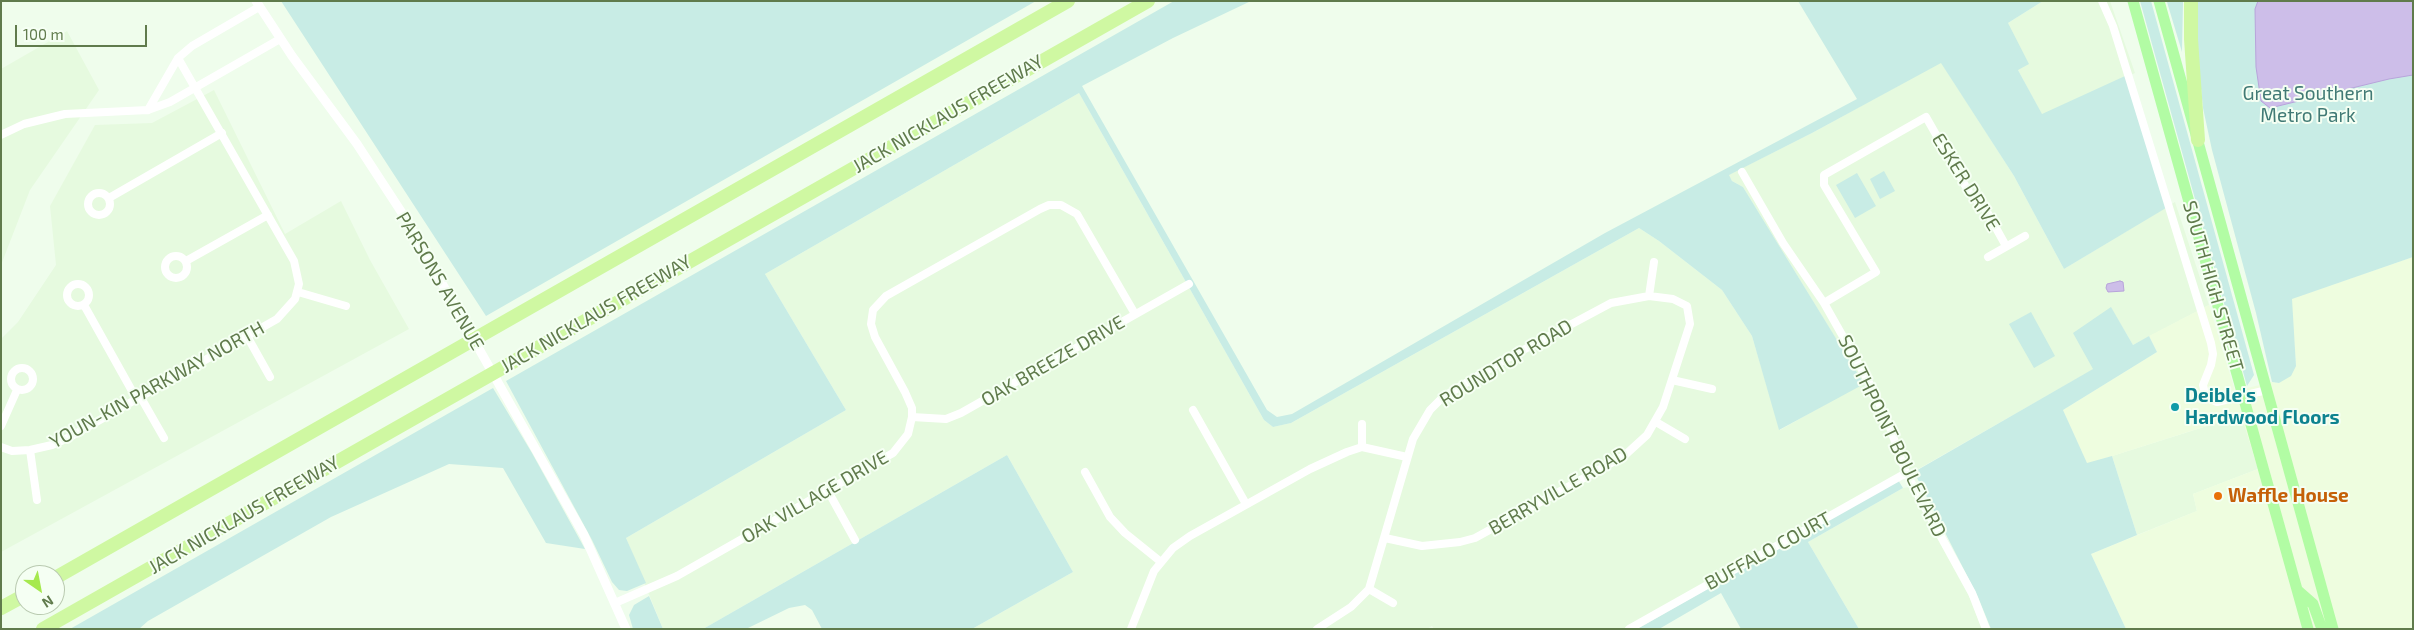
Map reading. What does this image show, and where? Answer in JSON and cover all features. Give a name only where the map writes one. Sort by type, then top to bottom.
[{"type":"highway","name":"JACK NICKLAUS FREEWAY","points":[[65,572],[1068,1]]},
{"type":"highway","name":"JACK NICKLAUS FREEWAY","points":[[43,629],[1148,1]]},
{"type":"highway","points":[[2191,1],[2191,39],[2198,140]]},
{"type":"highway","points":[[1,608],[15,600]]},
{"type":"main road","name":"SOUTH HIGH STREET","points":[[2134,1],[2308,629]]},
{"type":"main road","name":"SOUTH HIGH STREET","points":[[2159,1],[2333,629]]},
{"type":"main road","points":[[2297,590],[2314,604],[2322,629]]},
{"type":"street","points":[[2102,1],[2113,26],[2211,343],[2213,354],[2204,380],[2204,389],[2208,398],[2217,402],[2266,390]]},
{"type":"street","points":[[148,110],[178,58],[192,46],[258,4]]},
{"type":"street","name":"PARSONS AVENUE","points":[[258,4],[280,39],[369,161],[404,216],[584,535],[626,629]]},
{"type":"street","points":[[1,134],[24,124],[65,114],[148,110],[170,102],[280,39]]},
{"type":"street","points":[[178,58],[297,268],[298,292],[346,306]]},
{"type":"street","name":"ESKER DRIVE","points":[[1824,303],[1876,272],[1824,185],[1824,175],[1926,117],[1970,194],[1986,210],[2006,246]]},
{"type":"street","points":[[109,198],[222,133]]},
{"type":"street","name":"SOUTHPOINT BOULEVARD","points":[[1742,172],[1783,243],[1824,303],[1871,386],[1888,422],[1906,473],[1972,593],[1986,629]]},
{"type":"street","points":[[912,417],[909,399],[874,337],[871,316],[877,303],[886,296],[1040,209],[1049,205],[1061,206],[1073,211],[1081,220],[1135,314]]},
{"type":"street","points":[[186,261],[268,214]]},
{"type":"street","points":[[1988,257],[2025,236]]},
{"type":"street","points":[[1649,296],[1654,262]]},
{"type":"street","name":"OAK BREEZE DRIVE","points":[[912,417],[946,418],[961,413],[1188,284]]},
{"type":"street","name":"YOUN-KIN PARKWAY NORTH","points":[[1,447],[12,450],[30,450],[52,445],[247,336],[284,313],[298,292]]},
{"type":"street","name":"ROUNDTOP ROAD","points":[[1369,589],[1413,439],[1430,410],[1443,397],[1594,310],[1621,300],[1649,296],[1673,299],[1684,303]]},
{"type":"street","name":"BERRYVILLE ROAD","points":[[1385,538],[1422,546],[1460,542],[1475,538],[1624,456],[1638,446],[1656,422],[1672,380],[1690,324],[1689,310],[1684,303]]},
{"type":"street","points":[[84,305],[164,438]]},
{"type":"street","points":[[247,336],[270,377]]},
{"type":"street","points":[[1672,380],[1712,389]]},
{"type":"street","points":[[1,426],[17,390]]},
{"type":"street","points":[[1193,410],[1246,504]]},
{"type":"street","name":"OAK VILLAGE DRIVE","points":[[615,603],[677,576],[893,453],[904,441],[912,417]]},
{"type":"street","points":[[1656,422],[1685,439]]},
{"type":"street","points":[[1362,424],[1362,446]]},
{"type":"street","points":[[1131,629],[1154,571],[1173,548],[1190,536],[1310,469],[1362,446],[1407,457]]},
{"type":"street","points":[[30,450],[37,500]]},
{"type":"street","points":[[1085,472],[1110,517],[1124,533],[1161,562]]},
{"type":"street","name":"BUFFALO COURT","points":[[1629,629],[1906,473]]},
{"type":"street","points":[[828,491],[855,540]]},
{"type":"street","points":[[1317,629],[1351,607],[1369,589],[1393,603]]},
{"type":"shaded area","points":[[2043,1],[2110,1],[2135,73],[2042,115],[2018,70],[2008,23]]},
{"type":"shaded area","points":[[2258,1],[2413,1],[2413,75],[2270,108],[2261,101],[2256,67],[2255,9]]},
{"type":"shaded area","points":[[67,31],[99,90],[30,190],[1,265],[1,69]]},
{"type":"shaded area","points":[[1941,62],[2014,176],[2064,269],[2175,202],[2209,305],[2133,345],[2111,308],[2094,369],[1637,629],[1434,629],[1432,626],[1427,629],[972,629],[1073,572],[1007,455],[703,629],[663,629],[626,538],[846,410],[765,274],[1079,93],[1264,420],[1273,427],[1291,423],[1639,228],[1659,241],[1722,290],[1752,336],[1780,430],[1863,383],[1743,187],[1732,181],[1728,175],[1812,133]]},
{"type":"shaded area","points":[[214,90],[285,234],[341,201],[370,260],[409,329],[1,552],[1,339],[18,322],[56,265],[50,206],[95,125],[152,123]]},
{"type":"shaded area","points":[[2413,257],[2413,629],[2126,629],[2091,554],[2197,511],[2193,494],[2258,469],[2241,415],[2087,464],[2063,410],[2157,352],[2149,336],[2209,305],[2235,391],[2272,382],[2279,383],[2296,366],[2291,299]]},
{"type":"shaded area","points":[[2123,282],[2124,291],[2108,292],[2107,284]]},
{"type":"shaded area","points":[[2242,415],[2258,469],[2193,494],[2197,511],[2137,535],[2112,456]]},
{"type":"shaded area","points":[[1909,487],[1970,598],[1982,629],[1859,629],[1808,542],[1903,488]]},
{"type":"green space","points":[[281,1],[1036,1],[486,316]]},
{"type":"green space","points":[[1174,1],[1251,1],[1173,38],[1082,86],[1267,410],[1277,417],[1292,414],[1605,233],[1857,99],[1798,1],[2043,1],[2008,23],[2029,64],[2018,70],[2042,114],[2125,76],[2166,208],[2064,269],[2014,176],[1941,63],[1812,133],[1729,175],[1732,181],[1743,187],[1864,384],[1779,430],[1752,336],[1722,290],[1659,241],[1639,228],[1291,423],[1273,427],[1264,420],[1079,93],[765,274],[846,410],[626,538],[646,583],[627,591],[619,590],[612,582],[592,540],[506,381]]},
{"type":"green space","points":[[2140,1],[2151,1],[2254,375],[2247,386]]},
{"type":"green space","points":[[2183,1],[2182,52],[2167,2]]},
{"type":"green space","name":"Great Southern Metro Park","points":[[2196,1],[2413,1],[2413,257],[2292,299],[2296,366],[2291,376],[2279,383],[2272,382],[2256,313],[2212,150],[2203,108],[2196,39]]},
{"type":"green space","points":[[1884,171],[1895,191],[1880,199],[1870,179]]},
{"type":"green space","points":[[1857,173],[1876,206],[1855,218],[1836,185]]},
{"type":"green space","points":[[2111,307],[2133,345],[2149,336],[2157,352],[2063,410],[2087,463],[2112,456],[2137,535],[2091,554],[2126,629],[1991,629],[1978,597],[1914,472],[2093,369],[2073,333]]},
{"type":"green space","points":[[2031,312],[2055,356],[2034,368],[2009,324]]},
{"type":"green space","points":[[493,388],[532,453],[585,549],[546,543],[503,468],[449,464],[331,517],[148,621],[139,629],[70,629]]},
{"type":"green space","points":[[1007,455],[1073,572],[972,629],[822,629],[812,610],[805,605],[789,608],[746,629],[703,629]]},
{"type":"green space","points":[[1898,480],[1903,488],[1808,542],[1859,629],[1741,629],[1721,593],[1659,629],[1637,629]]},
{"type":"green space","points":[[649,596],[663,629],[633,629],[629,615],[634,605]]},
{"type":"place","name":"Deible's Hardwood Floors","points":[[2175,407]]},
{"type":"place","name":"Waffle House","points":[[2218,496]]}]
